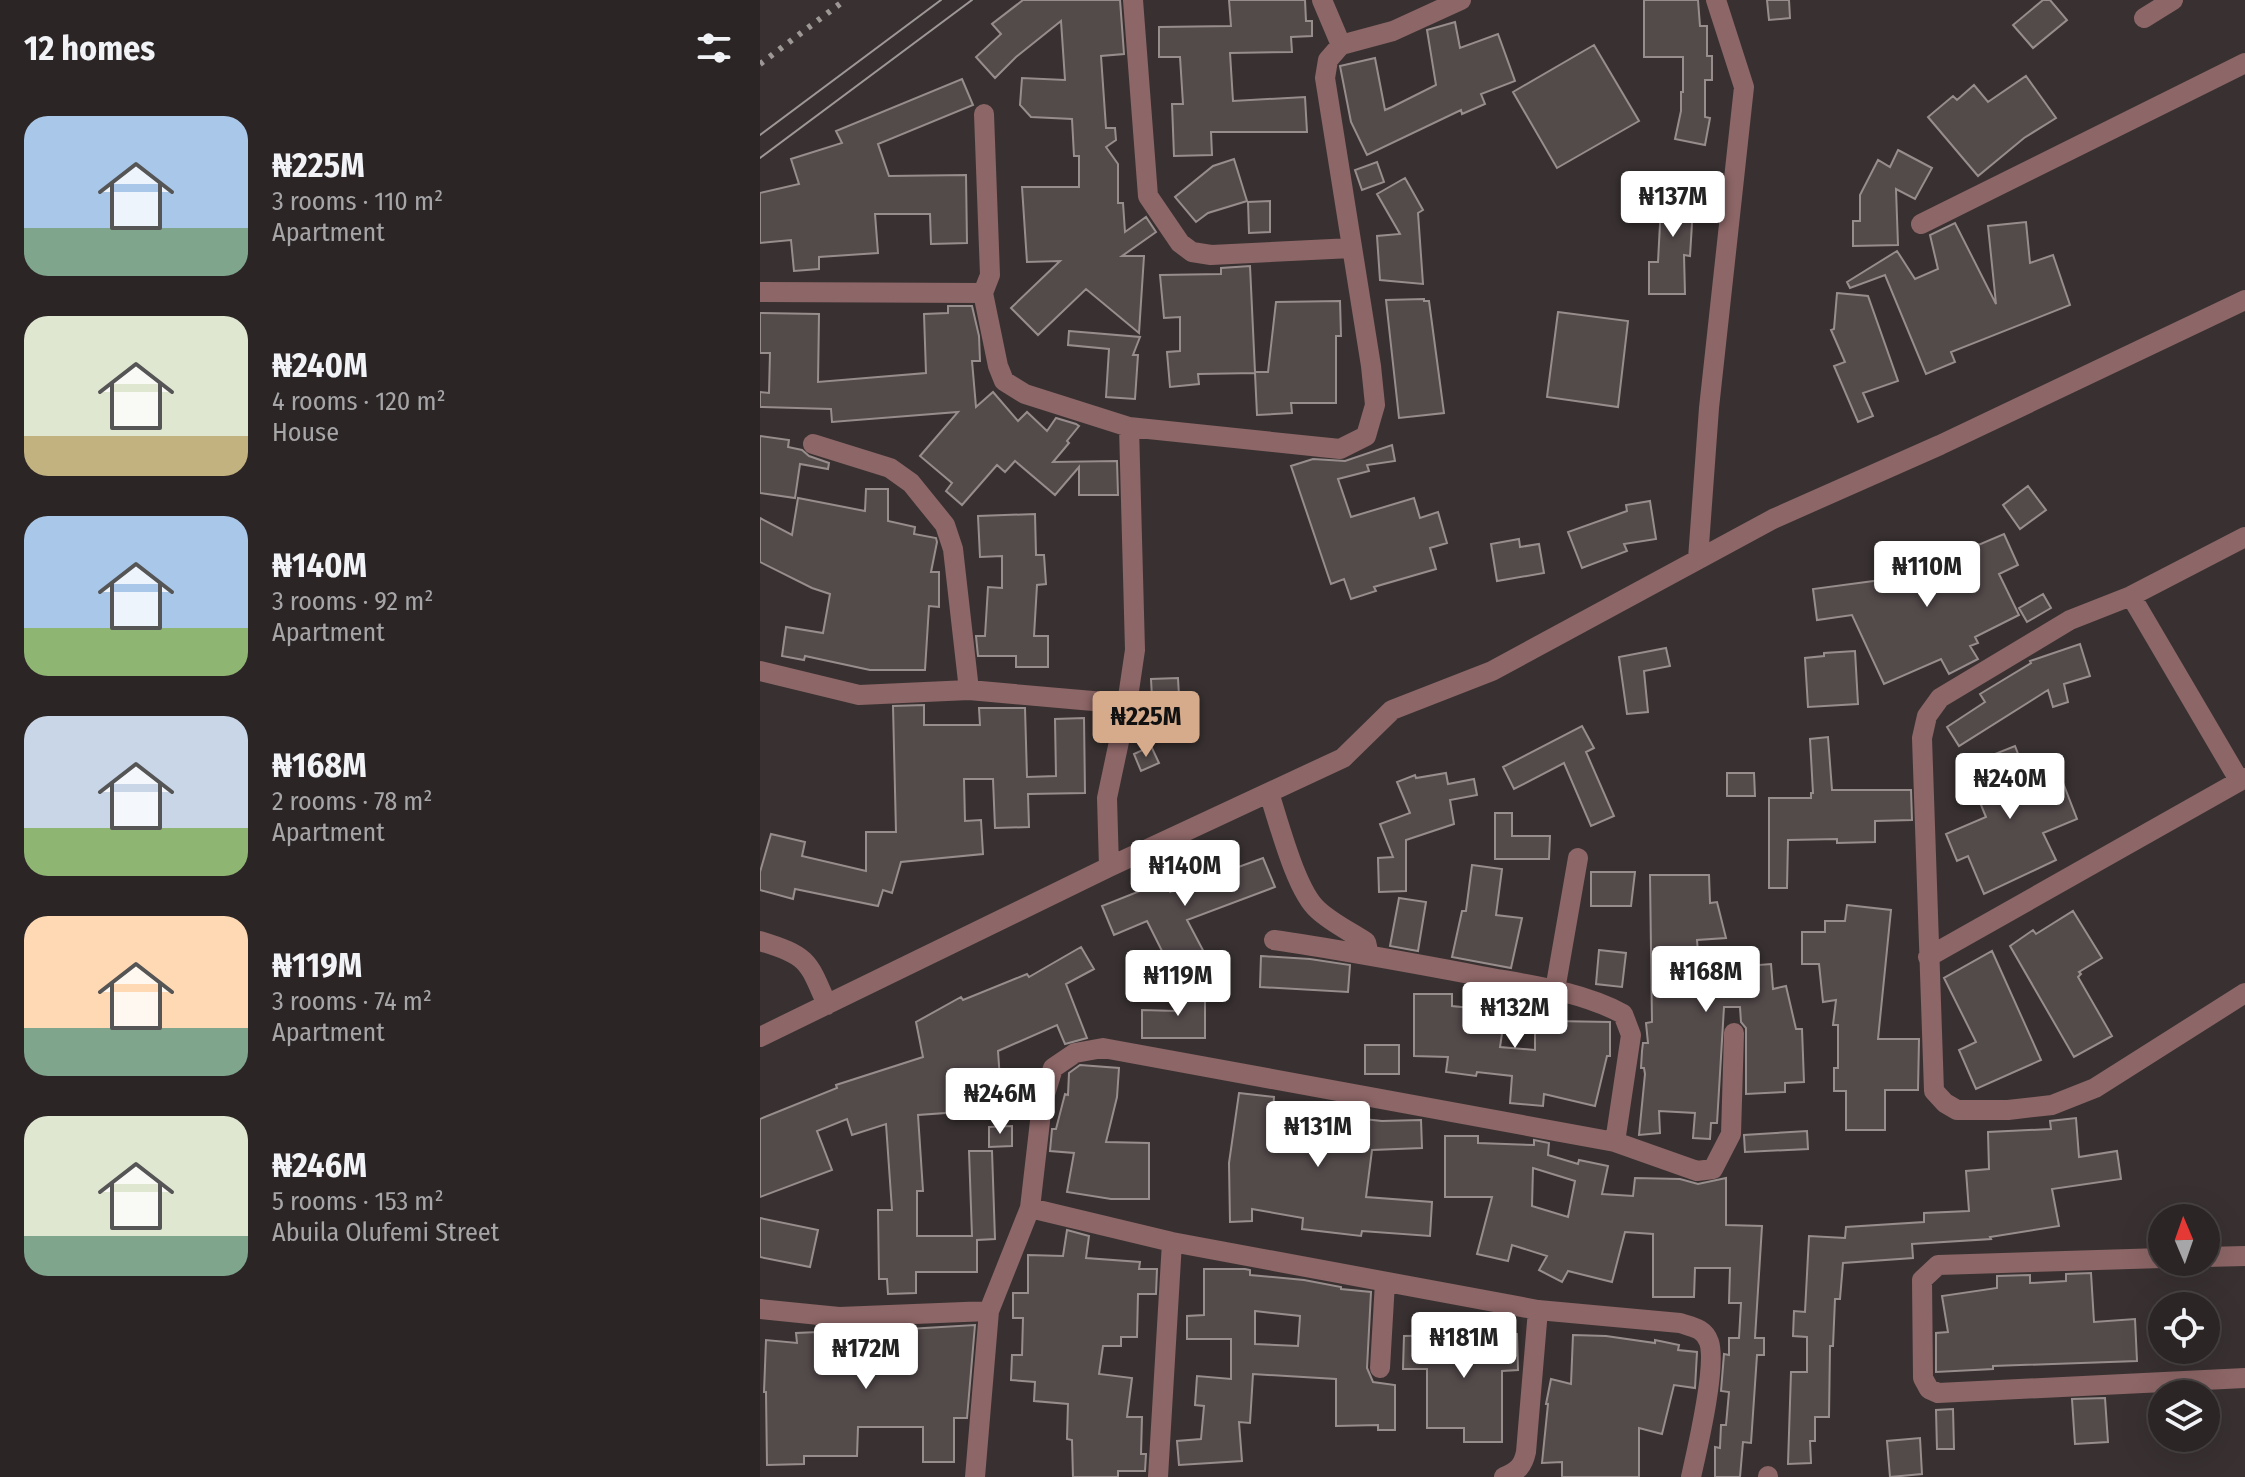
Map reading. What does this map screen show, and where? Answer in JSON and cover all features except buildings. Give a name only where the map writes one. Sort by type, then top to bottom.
[{"type":"street","points":[[1133,0],[1148,196],[1180,243],[1192,252],[1211,255],[1352,248]]},
{"type":"street","points":[[1322,0],[1341,45]]},
{"type":"street","points":[[984,114],[990,275],[983,293],[1004,381],[1025,394],[1129,427],[1340,449],[1366,436],[1375,405],[1325,78],[1328,60],[1341,45],[1393,31],[1461,0]]},
{"type":"street","points":[[1698,559],[1709,408],[1744,87],[1716,0]]},
{"type":"street","points":[[2144,18],[2173,0]]},
{"type":"street","points":[[1921,224],[2245,63]]},
{"type":"street","points":[[760,292],[983,293]]},
{"type":"street","points":[[760,1037],[1109,867],[1343,758],[1392,710],[1492,671],[1773,519],[1940,445],[2245,300]]},
{"type":"street","points":[[1109,867],[1107,798],[1135,650],[1129,427]]},
{"type":"street","points":[[813,444],[890,468],[911,483],[945,525],[953,549],[969,690]]},
{"type":"street","points":[[2245,537],[2131,596],[2070,620],[1940,698],[1927,716],[1922,738],[1934,1091],[1957,1110],[2008,1110],[2052,1105],[2095,1088],[2245,993]]},
{"type":"street","points":[[1928,957],[2242,779],[2131,596]]},
{"type":"street","points":[[760,671],[859,695],[969,690],[1127,704]]},
{"type":"street","points":[[1269,793],[1302,886],[1316,909],[1366,942],[1369,955]]},
{"type":"street","points":[[1555,990],[1578,858]]},
{"type":"street","points":[[1274,940],[1555,990],[1604,1004],[1623,1014],[1631,1035],[1615,1142]]},
{"type":"street","points":[[760,941],[794,952],[812,969],[827,1005]]},
{"type":"street","points":[[975,1477],[989,1311],[1030,1208],[1042,1104],[1053,1068],[1075,1053],[1103,1048],[1615,1142],[1697,1171],[1713,1169],[1731,1134],[1734,1033]]},
{"type":"street","points":[[1030,1208],[1172,1242],[1538,1310],[1680,1323],[1701,1329],[1709,1342],[1711,1362],[1691,1477]]},
{"type":"street","points":[[1158,1477],[1172,1242]]},
{"type":"street","points":[[2220,1257],[2245,1256]]},
{"type":"street","points":[[2148,1258],[1938,1265],[1922,1280],[1923,1378],[1929,1389],[1938,1393],[2245,1378]]},
{"type":"street","points":[[1380,1368],[1385,1282]]},
{"type":"street","points":[[760,1309],[839,1317],[989,1311]]},
{"type":"street","points":[[1504,1477],[1516,1472],[1526,1452],[1538,1310]]},
{"type":"tram line","points":[[760,135],[941,0]]},
{"type":"tram line","points":[[760,158],[972,0]]},
{"type":"railway","points":[[760,64],[845,0]]}]
